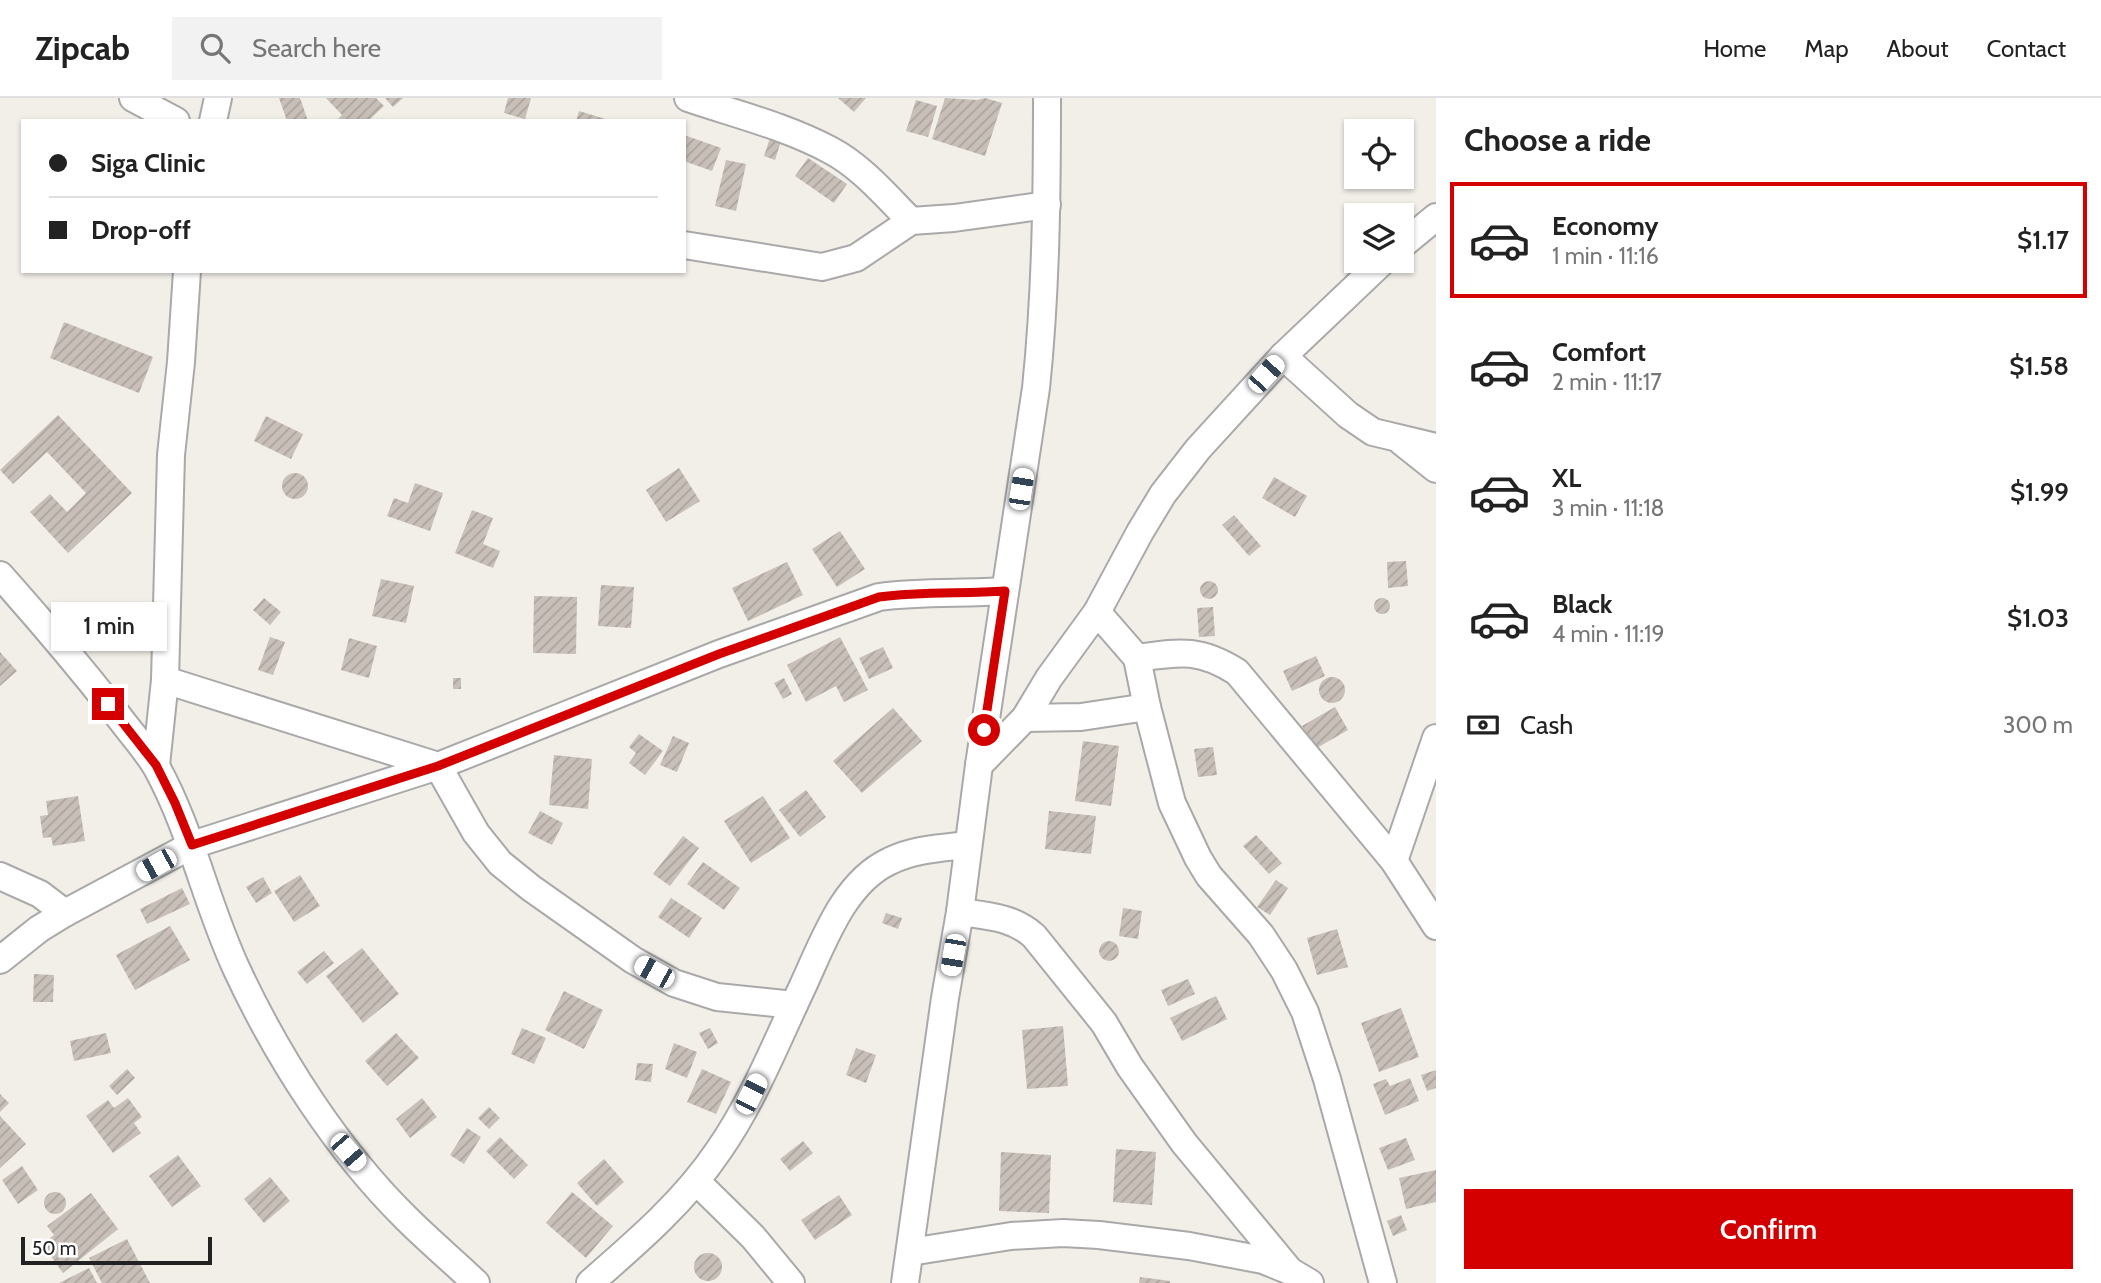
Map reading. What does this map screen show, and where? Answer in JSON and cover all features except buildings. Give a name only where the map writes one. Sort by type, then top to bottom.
[{"type":"street","points":[[133,98],[172,119]]},
{"type":"street","points":[[213,119],[218,98]]},
{"type":"street","points":[[688,98],[778,127],[832,151],[863,173],[911,220]]},
{"type":"street","points":[[905,1283],[1036,388],[1042,337],[1047,98]]},
{"type":"street","points":[[686,244],[822,267],[856,258],[911,220],[954,218],[1046,205]]},
{"type":"street","points":[[1414,235],[1436,217]]},
{"type":"street","points":[[156,765],[165,680],[171,456],[187,273]]},
{"type":"street","points":[[979,765],[1025,718],[1049,678],[1097,612],[1163,494],[1198,449],[1283,356],[1370,273]]},
{"type":"street","points":[[1283,356],[1348,415],[1373,432],[1436,447]]},
{"type":"street","points":[[1399,439],[1436,469]]},
{"type":"street","points":[[0,575],[156,765],[192,845],[236,970],[292,1072],[348,1152],[405,1217],[476,1283]]},
{"type":"street","points":[[0,960],[65,913],[192,845],[438,766],[719,654],[879,597],[903,593],[1005,591]]},
{"type":"street","points":[[1097,612],[1137,658],[1172,803],[1198,858],[1209,876],[1261,935],[1284,970],[1306,1012],[1383,1283]]},
{"type":"street","points":[[1137,658],[1189,652],[1222,663],[1237,673],[1395,860],[1436,926]]},
{"type":"street","points":[[165,680],[438,766],[476,833],[500,863],[633,960],[674,983],[717,997],[794,1005]]},
{"type":"street","points":[[1025,718],[1081,717],[1147,707]]},
{"type":"street","points":[[1395,860],[1436,738]]},
{"type":"street","points":[[590,1283],[632,1246],[696,1181],[720,1150],[740,1117],[840,912],[854,890],[869,874],[889,861],[918,851],[967,845]]},
{"type":"street","points":[[0,876],[40,894],[65,913]]},
{"type":"street","points":[[960,912],[1009,919],[1026,928],[1034,936],[1104,1023],[1130,1068],[1184,1143],[1300,1277]]},
{"type":"street","points":[[696,1181],[753,1237],[791,1283]]},
{"type":"street","points":[[910,1252],[1011,1236],[1063,1233],[1189,1246],[1263,1260],[1300,1277]]},
{"type":"route","points":[[108,704],[156,765],[192,845],[438,766],[719,654],[879,597],[903,593],[1005,591],[984,730]]}]
